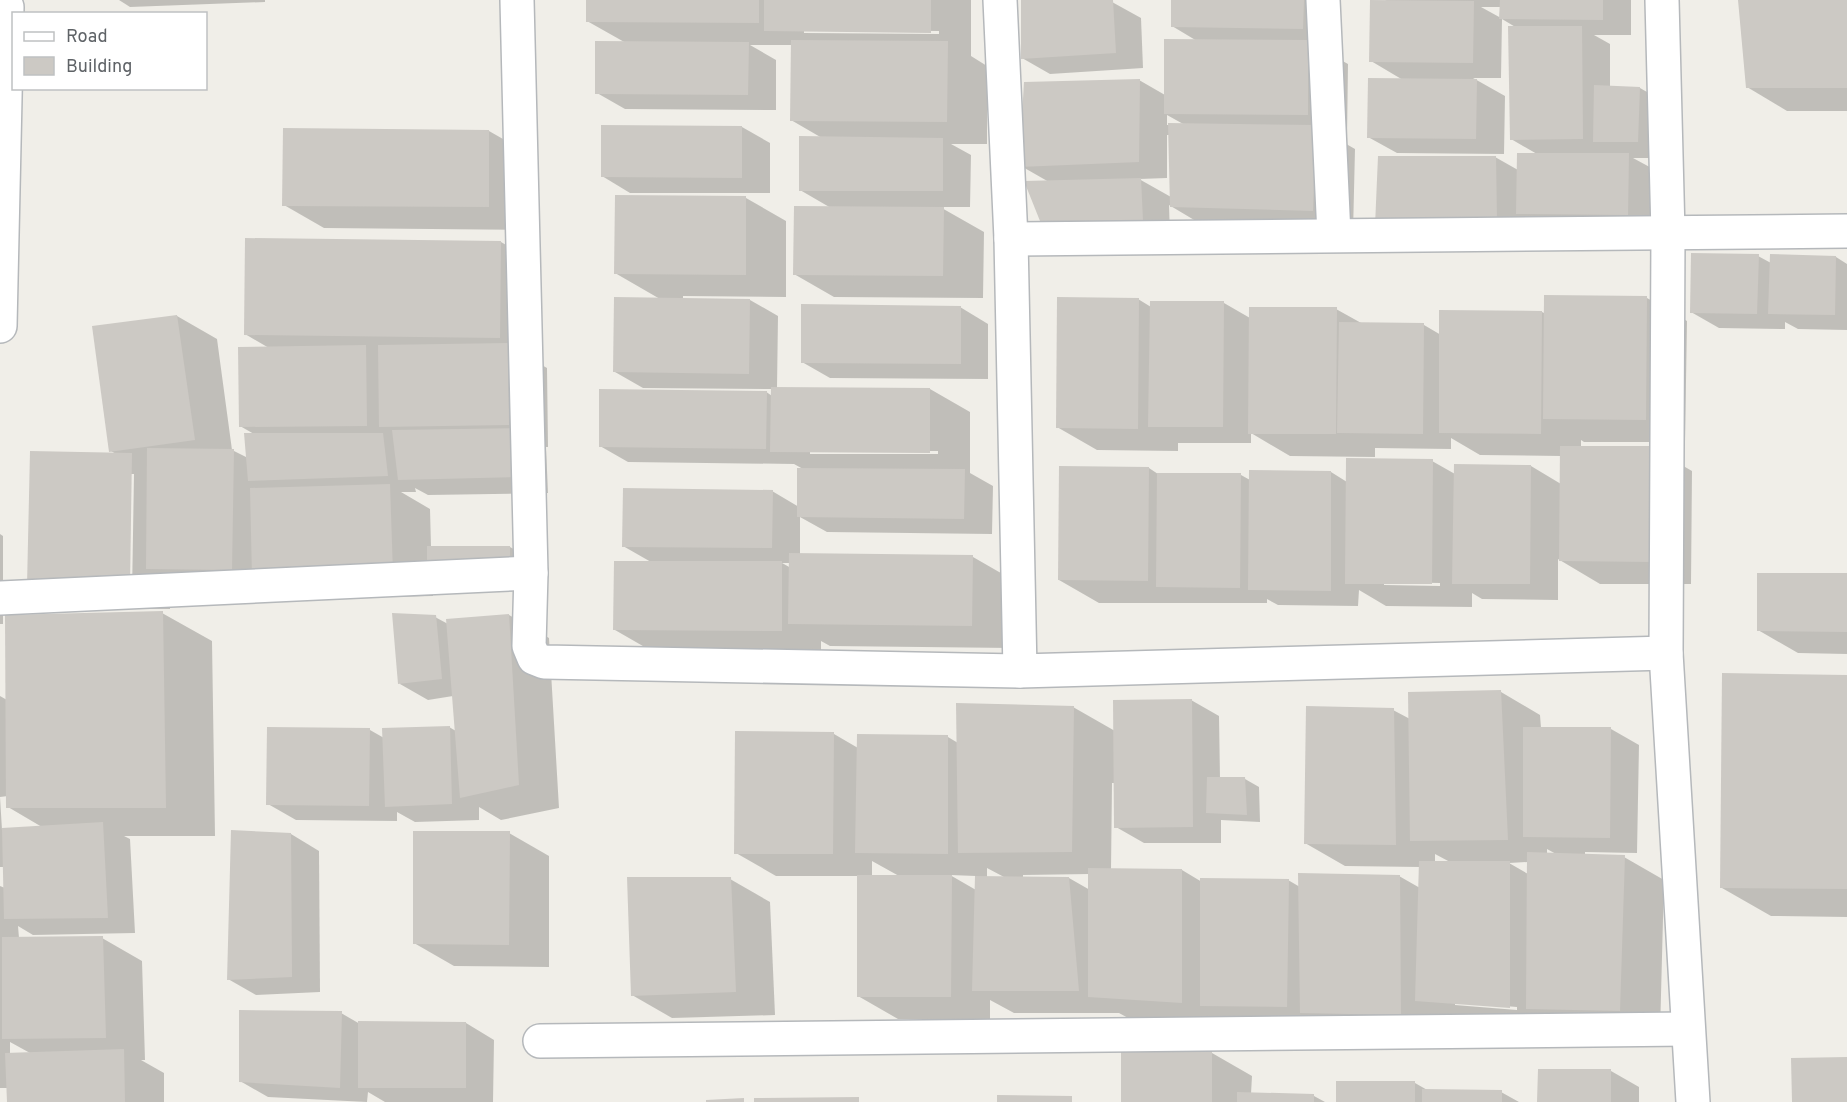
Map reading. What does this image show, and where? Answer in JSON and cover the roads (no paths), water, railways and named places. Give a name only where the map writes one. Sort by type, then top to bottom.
[{"type":"street","points":[[518,0],[531,573],[528,646],[534,658],[544,662],[1020,671],[1666,654]]},
{"type":"street","points":[[1000,0],[1011,239],[1020,671]]},
{"type":"street","points":[[1323,0],[1334,235]]},
{"type":"street","points":[[1662,0],[1668,233],[1666,654],[1693,1102]]},
{"type":"street","points":[[0,326],[7,7]]},
{"type":"street","points":[[1011,239],[1847,231]]},
{"type":"street","points":[[0,598],[531,573]]},
{"type":"street","points":[[540,1041],[1688,1029]]}]
